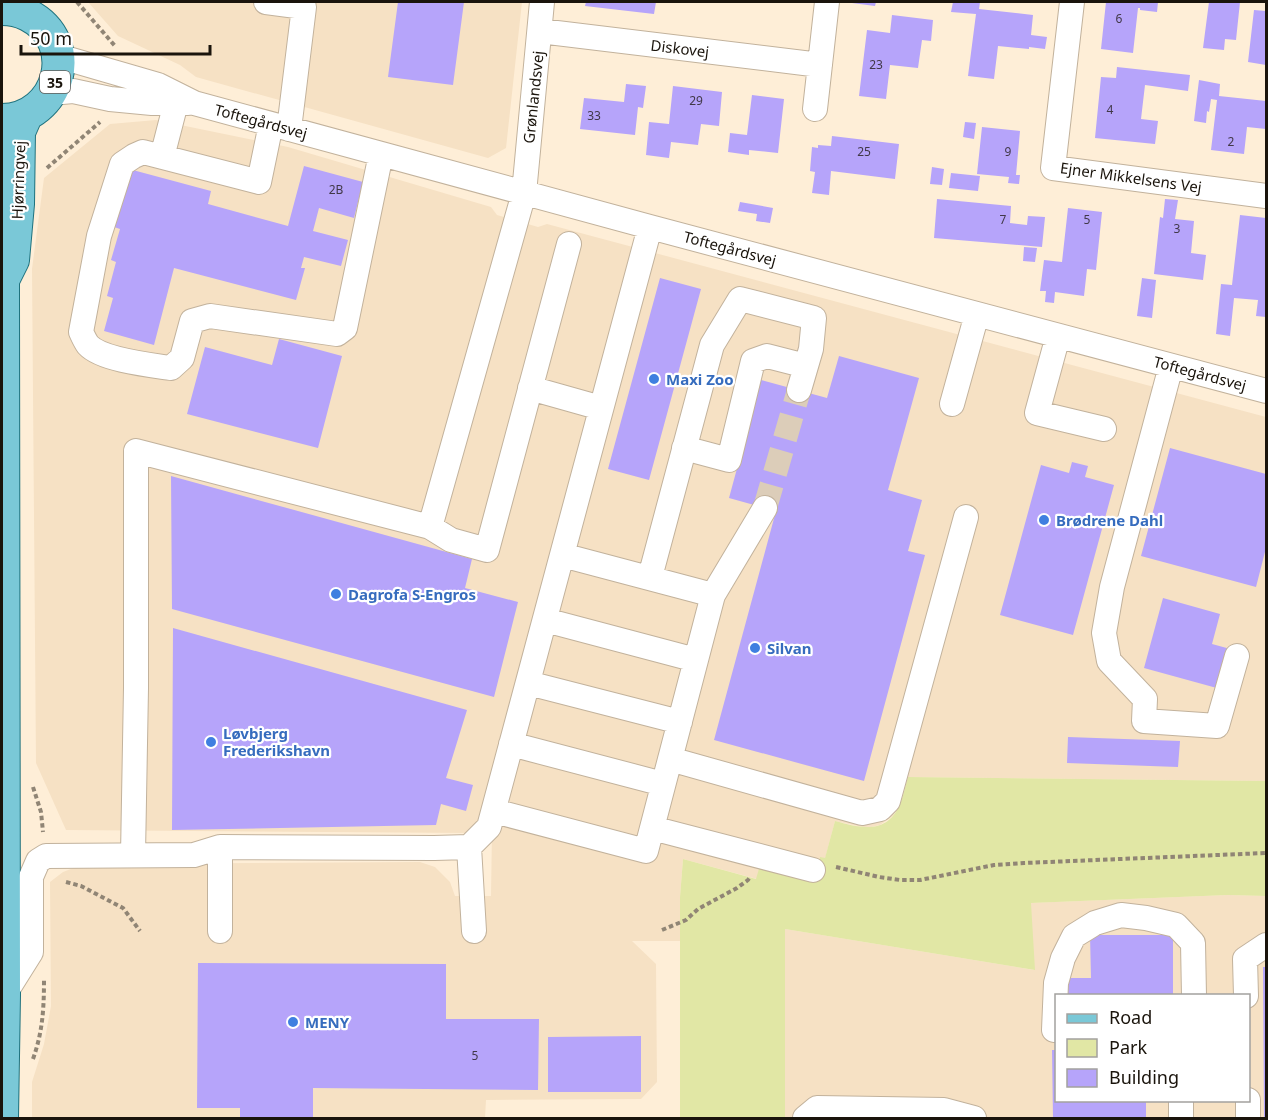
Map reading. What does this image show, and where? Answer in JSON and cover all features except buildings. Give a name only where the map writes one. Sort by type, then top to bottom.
[{"type":"main road","name":"35","points":[[14,7],[35,19],[46,29],[54,42],[58,56],[57,75],[51,93],[40,106],[14,118]]},
{"type":"main road","name":"Hjørringvej","points":[[2,1119],[4,995],[2,278],[13,260],[18,204],[19,132],[14,118]]},
{"type":"street","points":[[266,2],[304,4],[280,127],[259,182],[143,152],[122,164],[99,236],[81,332],[88,345],[108,357],[171,368],[182,358],[192,321],[210,316],[337,334],[345,328],[381,154]]},
{"type":"street","name":"Grønlandsvej","points":[[430,527],[524,193],[542,2]]},
{"type":"street","points":[[815,109],[827,2]]},
{"type":"street","name":"Ejner Mikkelsens Vej","points":[[1072,2],[1053,168],[1266,196]]},
{"type":"street","name":"Diskovej","points":[[540,31],[820,65]]},
{"type":"street","name":"Toftegårdsvej","points":[[58,56],[158,85],[183,101],[1266,391]]},
{"type":"street","name":"Toftegårdsvej","points":[[51,93],[73,92],[110,99],[152,103],[183,101]]},
{"type":"street","points":[[162,157],[183,101]]},
{"type":"street","points":[[4,995],[31,952],[31,877],[38,861],[46,856],[194,855],[220,847],[469,847],[489,827],[650,227]]},
{"type":"street","points":[[133,855],[136,451],[430,527],[451,540],[487,550],[569,244]]},
{"type":"street","points":[[650,577],[711,345],[740,299],[814,318],[811,349],[798,390]]},
{"type":"street","points":[[952,404],[977,314]]},
{"type":"street","points":[[1058,336],[1037,413],[1104,429]]},
{"type":"street","points":[[684,448],[729,460],[753,360],[767,356],[806,366]]},
{"type":"street","points":[[1171,366],[1112,587],[1104,633],[1108,661],[1145,699],[1144,721],[1216,726],[1237,656]]},
{"type":"street","points":[[531,388],[601,408]]},
{"type":"street","points":[[494,811],[646,850],[713,595],[765,508]]},
{"type":"street","points":[[670,759],[862,813],[880,810],[888,801],[966,517]]},
{"type":"street","points":[[562,555],[713,595]]},
{"type":"street","points":[[545,620],[696,660]]},
{"type":"street","points":[[528,683],[680,722]]},
{"type":"street","points":[[511,744],[663,784]]},
{"type":"street","points":[[652,828],[813,870]]},
{"type":"street","points":[[220,847],[220,931]]},
{"type":"street","points":[[469,847],[474,931]]},
{"type":"street","points":[[1056,994],[1063,958],[1074,936],[1095,923],[1121,915],[1176,925],[1193,943],[1194,994]]},
{"type":"street","points":[[1246,994],[1245,959],[1266,945]]},
{"type":"street","points":[[1054,1030],[1055,1006]]},
{"type":"street","points":[[1181,1102],[1181,1119]]},
{"type":"street","points":[[1248,1102],[1248,1119]]},
{"type":"street","points":[[805,1119],[817,1108],[944,1110],[974,1119]]},
{"type":"path","points":[[77,2],[118,50],[114,71]]},
{"type":"path","points":[[18,173],[40,175],[106,116],[110,99]]},
{"type":"path","points":[[813,870],[814,866],[819,863],[879,877],[920,880],[994,865],[1266,853]]},
{"type":"path","points":[[662,930],[686,920],[698,909],[748,880],[753,872],[757,855]]},
{"type":"path","points":[[63,881],[81,886],[123,909],[140,932]]},
{"type":"shaded area","points":[[88,2],[522,2],[506,148],[488,158],[196,77],[180,65],[118,36]]},
{"type":"shaded area","points":[[156,120],[288,147],[491,207],[497,215],[538,227],[547,224],[1266,417],[1266,781],[908,777],[900,804],[893,816],[880,825],[867,828],[835,821],[825,859],[820,858],[815,877],[761,863],[757,879],[683,859],[680,941],[632,941],[656,964],[657,1082],[641,1099],[486,1100],[485,1118],[32,1118],[32,1082],[44,1044],[51,1006],[50,882],[63,872],[84,864],[420,862],[435,867],[450,882],[455,896],[491,896],[492,831],[469,833],[66,830],[36,763],[32,269],[44,178],[110,124]]},
{"type":"shaded area","points":[[1228,895],[1266,896],[1266,1118],[785,1118],[785,929],[1034,970],[1030,903]]},
{"type":"green space","points":[[908,777],[1266,781],[1266,896],[1228,895],[1031,903],[1035,970],[785,929],[785,1118],[680,1118],[680,897],[683,859],[756,879],[761,862],[819,863],[820,857],[825,858],[835,821],[854,826],[872,827],[888,821],[900,804]]},
{"type":"tunnel","points":[[765,508],[799,390]]},
{"type":"place","name":"Maxi Zoo","points":[[654,379]]},
{"type":"place","name":"Brødrene Dahl","points":[[1044,520]]},
{"type":"place","name":"Dagrofa S-Engros","points":[[336,594]]},
{"type":"place","name":"Silvan","points":[[755,648]]},
{"type":"place","name":"Løvbjerg Frederikshavn","points":[[211,742]]},
{"type":"place","name":"MENY","points":[[293,1022]]}]
